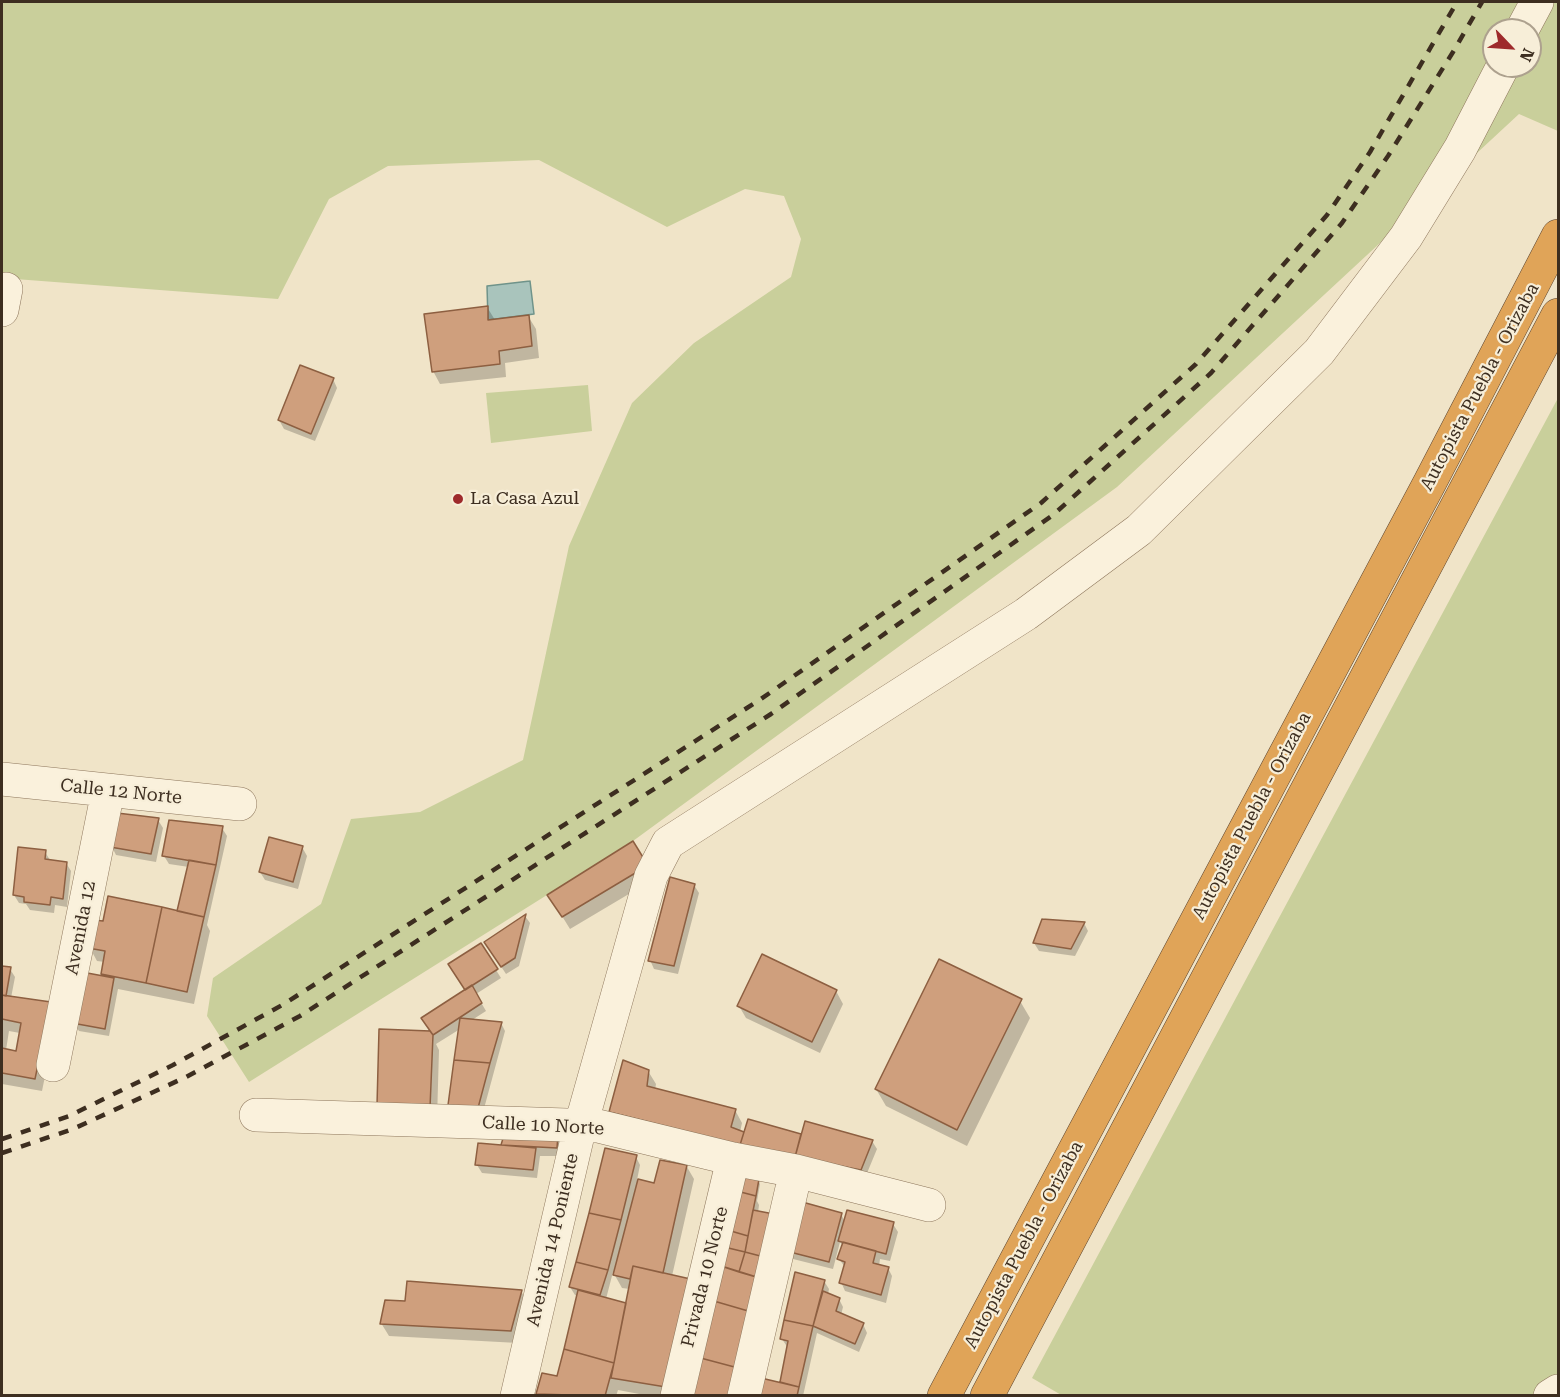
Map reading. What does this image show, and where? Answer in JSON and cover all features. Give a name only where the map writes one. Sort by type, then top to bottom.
[{"type":"highway","name":"Autopista Puebla - Orizaba","points":[[944,1395],[1424,494],[1558,236]]},
{"type":"highway","name":"Autopista Puebla - Orizaba","points":[[987,1395],[1558,315]]},
{"type":"street","points":[[1528,18],[1537,2]]},
{"type":"street","name":"Avenida 14 Poniente","points":[[517,1395],[580,1127],[651,876],[668,843],[1026,614],[1139,530],[1319,351],[1406,237],[1460,148],[1497,78]]},
{"type":"street","name":"Calle 12 Norte","points":[[2,779],[240,804]]},
{"type":"street","name":"Avenida 12","points":[[53,1065],[108,790]]},
{"type":"street","name":"Calle 10 Norte","points":[[256,1115],[598,1126],[733,1159],[796,1171],[930,1206]]},
{"type":"street","name":"Privada 10 Norte","points":[[677,1395],[733,1159]]},
{"type":"street","points":[[744,1395],[796,1171]]},
{"type":"street","points":[[1550,1395],[1558,1391]]},
{"type":"green space","points":[[2,2],[1558,2],[1558,131],[1519,114],[1117,487],[633,841],[249,1082],[207,1016],[213,978],[321,904],[351,819],[420,812],[523,760],[569,546],[632,403],[694,343],[791,277],[801,239],[784,196],[745,189],[667,227],[539,160],[388,166],[329,199],[278,299],[2,278]]},
{"type":"green space","points":[[588,385],[592,431],[491,443],[486,393]]},
{"type":"green space","points":[[1558,398],[1558,1395],[1063,1396],[1032,1378]]},
{"type":"water","points":[[530,281],[534,314],[488,320],[487,286]]},
{"type":"building","points":[[488,306],[488,320],[529,315],[532,346],[499,351],[500,364],[432,372],[424,314]]},
{"type":"building","points":[[300,365],[334,378],[311,434],[278,420]]},
{"type":"building","points":[[117,813],[159,818],[151,854],[110,847]]},
{"type":"building","points":[[169,820],[223,826],[216,865],[162,856]]},
{"type":"building","points":[[269,837],[303,846],[293,882],[259,872]]},
{"type":"building","points":[[633,841],[649,867],[562,917],[547,895]]},
{"type":"building","points":[[18,847],[46,850],[45,859],[67,862],[63,899],[51,897],[50,905],[24,902],[24,897],[13,895]]},
{"type":"building","points":[[189,860],[216,865],[204,917],[177,911]]},
{"type":"building","points":[[670,877],[695,884],[674,966],[648,961]]},
{"type":"building","points":[[108,896],[162,907],[146,983],[101,974],[105,951],[88,948],[94,920],[103,921]]},
{"type":"building","points":[[162,907],[204,917],[187,992],[146,983]]},
{"type":"building","points":[[526,914],[515,958],[501,967],[484,942]]},
{"type":"building","points":[[1042,919],[1085,922],[1071,949],[1033,943]]},
{"type":"building","points":[[481,943],[498,969],[465,990],[448,964]]},
{"type":"building","points":[[762,954],[837,990],[812,1042],[737,1006]]},
{"type":"building","points":[[939,959],[1022,999],[957,1130],[875,1089]]},
{"type":"building","points":[[2,966],[11,967],[6,996],[2,995]]},
{"type":"building","points":[[82,972],[114,978],[105,1029],[72,1023]]},
{"type":"building","points":[[472,985],[482,1003],[433,1035],[421,1018]]},
{"type":"building","points":[[2,995],[51,1002],[35,1079],[2,1073],[2,1048],[16,1051],[21,1023],[2,1019]]},
{"type":"building","points":[[460,1018],[502,1022],[490,1063],[454,1060]]},
{"type":"building","points":[[379,1029],[430,1031],[433,1035],[430,1108],[377,1105]]},
{"type":"building","points":[[454,1060],[490,1063],[478,1108],[448,1105]]},
{"type":"building","points":[[623,1060],[649,1070],[647,1086],[736,1109],[731,1127],[744,1132],[740,1145],[609,1112]]},
{"type":"building","points":[[748,1119],[801,1134],[795,1157],[740,1145]]},
{"type":"building","points":[[805,1121],[873,1140],[861,1170],[795,1157]]},
{"type":"building","points":[[558,1134],[557,1148],[501,1145],[504,1135]]},
{"type":"building","points":[[478,1143],[536,1148],[533,1170],[475,1165]]},
{"type":"building","points":[[605,1148],[637,1155],[621,1220],[589,1213]]},
{"type":"building","points":[[660,1160],[687,1165],[663,1273],[633,1266],[630,1279],[613,1275],[638,1179],[654,1183]]},
{"type":"building","points":[[736,1173],[759,1179],[756,1196],[733,1190]]},
{"type":"building","points":[[733,1190],[756,1196],[748,1236],[724,1229]]},
{"type":"building","points":[[795,1200],[842,1213],[829,1262],[782,1250]]},
{"type":"building","points":[[753,1210],[779,1215],[768,1258],[745,1252]]},
{"type":"building","points":[[847,1210],[894,1222],[886,1254],[838,1241]]},
{"type":"building","points":[[589,1213],[621,1220],[608,1270],[576,1262]]},
{"type":"building","points":[[724,1229],[748,1236],[745,1252],[720,1246]]},
{"type":"building","points":[[843,1242],[876,1251],[873,1263],[889,1267],[881,1295],[839,1283],[845,1262],[837,1259]]},
{"type":"building","points":[[720,1246],[745,1252],[739,1272],[715,1264]]},
{"type":"building","points":[[745,1252],[768,1258],[763,1279],[739,1272]]},
{"type":"building","points":[[576,1262],[608,1270],[600,1295],[569,1287]]},
{"type":"building","points":[[715,1264],[763,1279],[755,1313],[707,1299]]},
{"type":"building","points":[[633,1266],[695,1280],[672,1388],[611,1378]]},
{"type":"building","points":[[795,1272],[825,1280],[813,1326],[784,1320]]},
{"type":"building","points":[[407,1281],[522,1290],[511,1331],[380,1324],[385,1300],[405,1301]]},
{"type":"building","points":[[578,1290],[626,1303],[614,1363],[564,1349]]},
{"type":"building","points":[[823,1291],[840,1298],[836,1311],[864,1323],[855,1344],[813,1326]]},
{"type":"building","points":[[707,1299],[755,1313],[742,1369],[693,1356]]},
{"type":"building","points":[[784,1320],[813,1326],[799,1387],[780,1382],[788,1341],[780,1339]]},
{"type":"building","points":[[564,1349],[614,1363],[605,1396],[536,1394],[542,1373],[557,1376]]},
{"type":"building","points":[[693,1356],[742,1369],[735,1396],[683,1396]]},
{"type":"building","points":[[761,1378],[799,1387],[797,1396],[757,1396]]},
{"type":"railway","points":[[2,1139],[69,1116],[173,1065],[284,1004],[761,699],[1041,503],[1196,364],[1327,215],[1370,152],[1457,2]]},
{"type":"railway","points":[[2,1153],[73,1129],[186,1077],[300,1016],[771,714],[1053,515],[1211,373],[1342,223],[1388,156],[1482,2]]},
{"type":"place","name":"La Casa Azul","points":[[458,499]]}]
